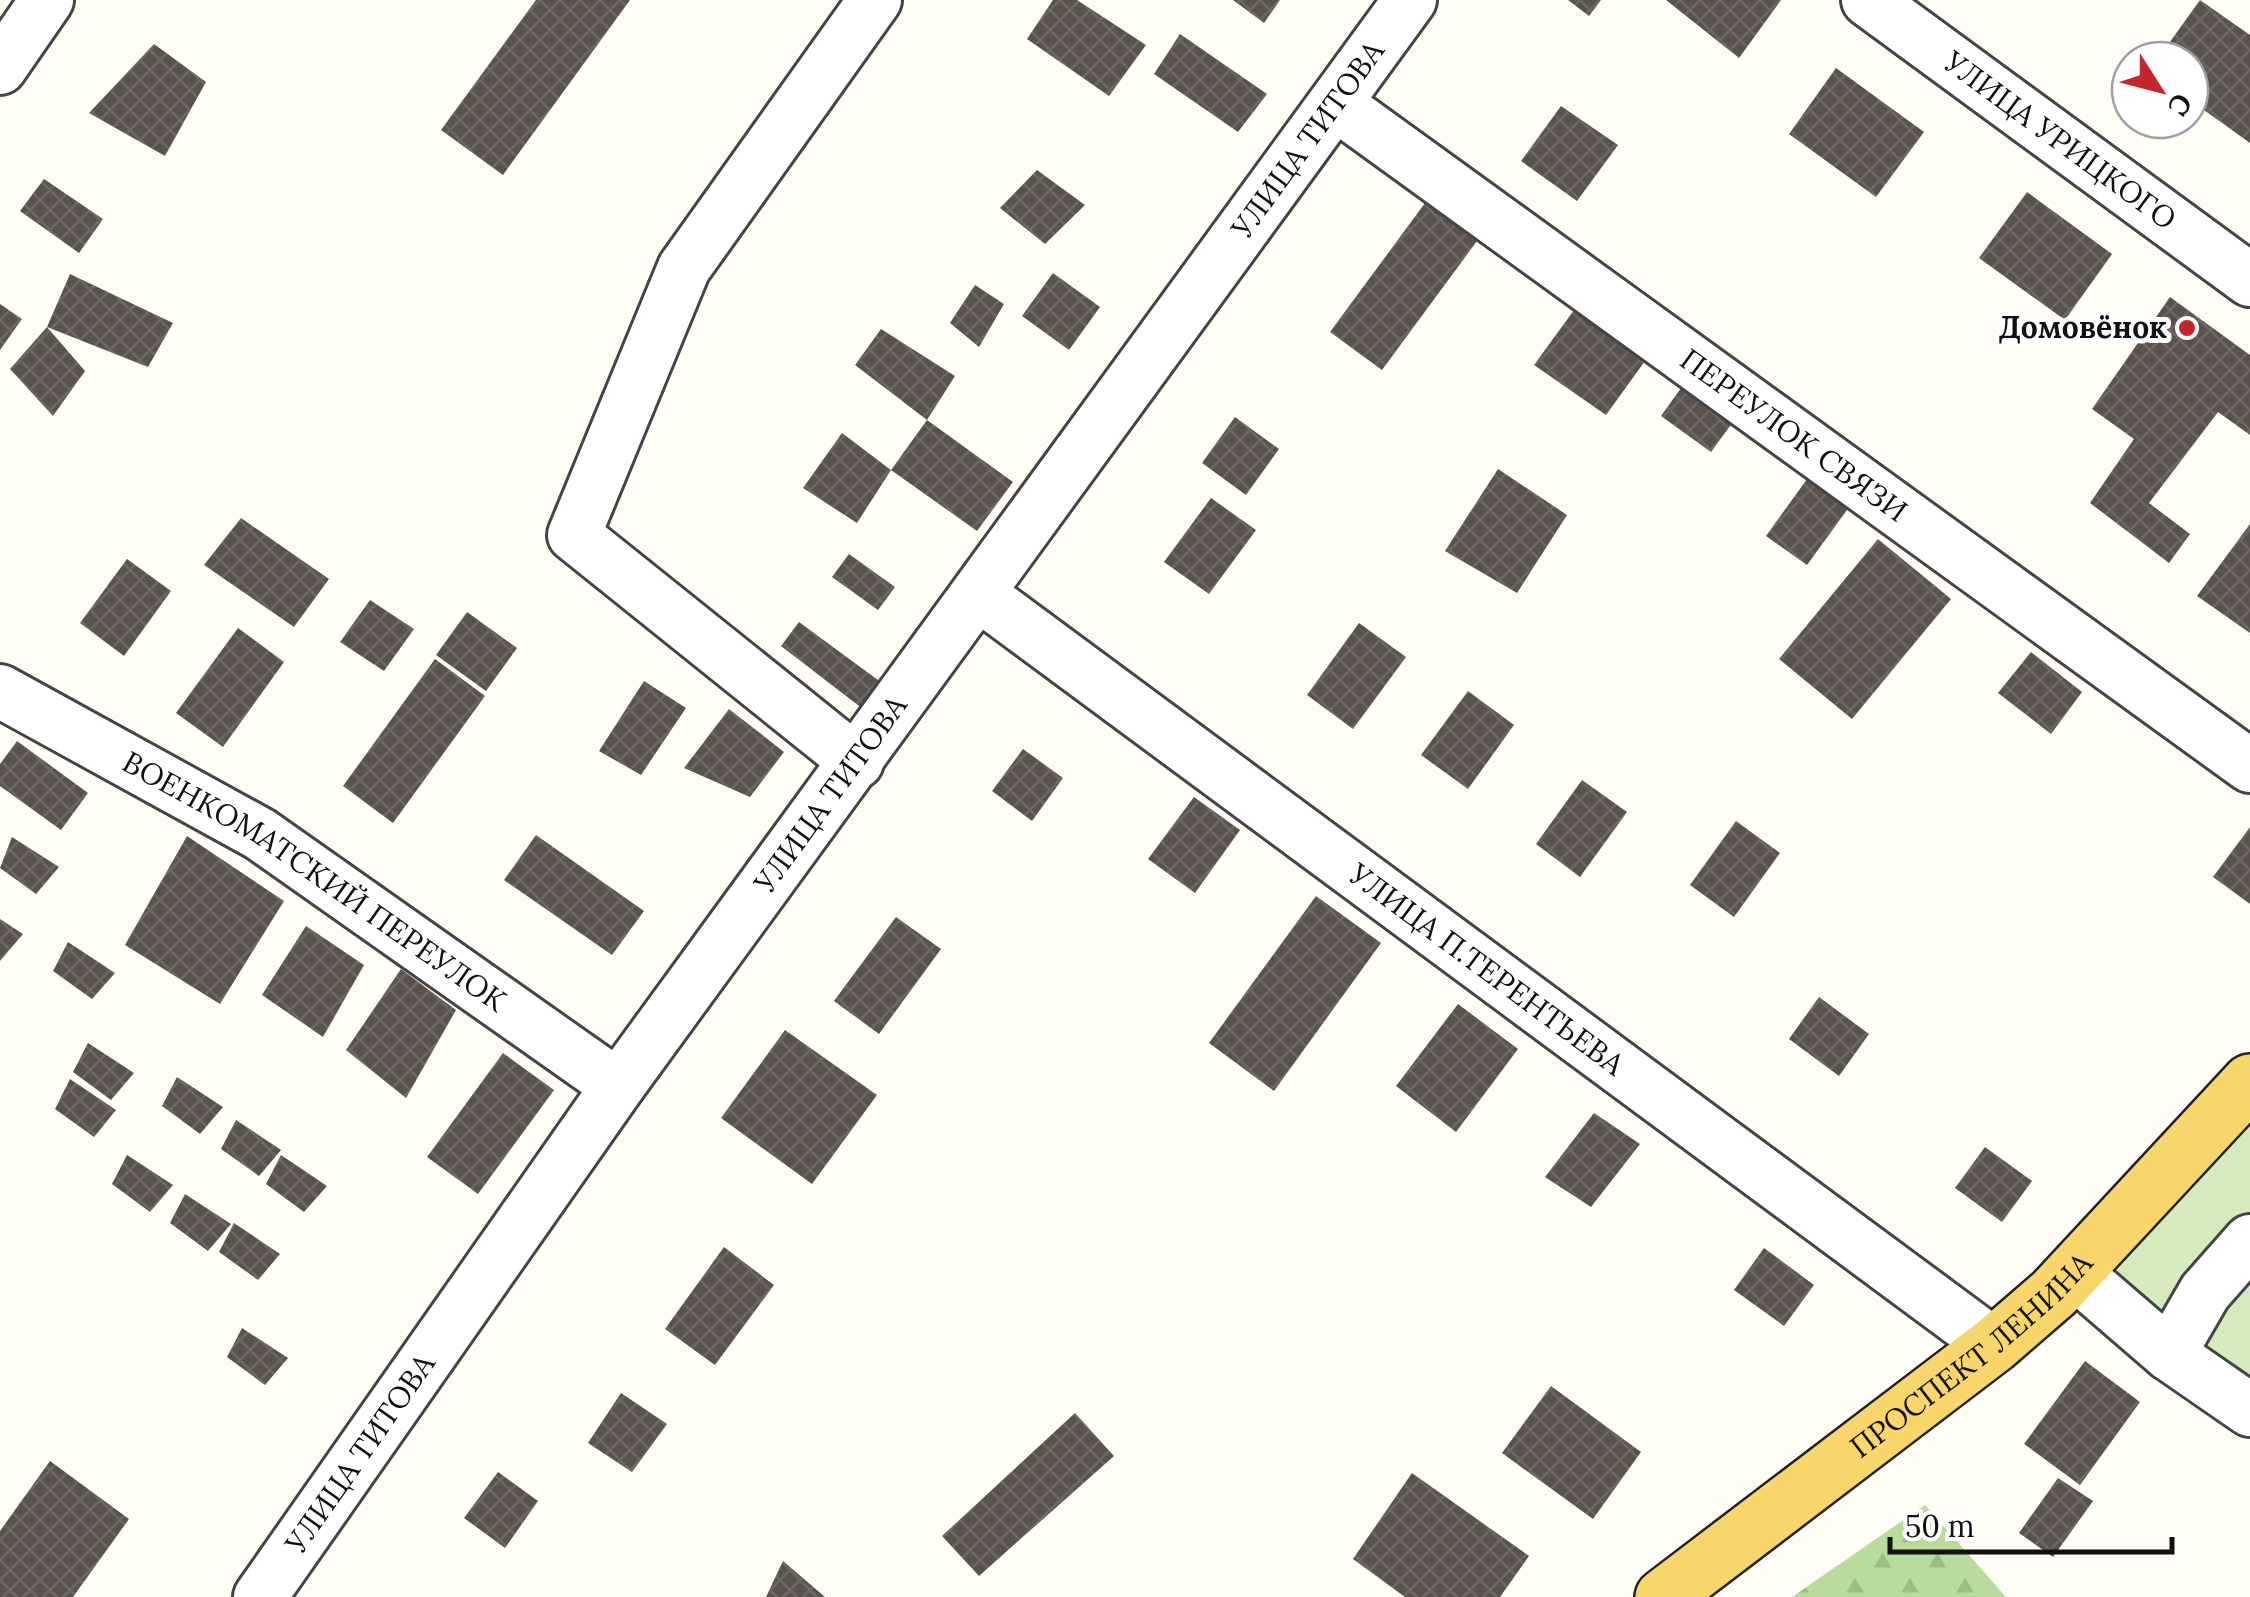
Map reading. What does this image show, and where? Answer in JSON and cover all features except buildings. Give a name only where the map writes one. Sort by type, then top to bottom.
[{"type":"main road","name":"ПРОСПЕКТ ЛЕНИНА","points":[[1663,1597],[1994,1346],[2074,1272],[2250,1082]]},
{"type":"street","points":[[0,68],[47,0]]},
{"type":"street","points":[[857,762],[574,535],[684,268],[875,0]]},
{"type":"street","name":"УЛИЦА ТИТОВА","points":[[260,1597],[618,1086],[980,595],[1410,0]]},
{"type":"street","name":"УЛИЦА УРИЦКОГО","points":[[1868,0],[2250,280]]},
{"type":"street","name":"ПЕРЕУЛОК СВЯЗИ","points":[[1336,104],[2250,766]]},
{"type":"street","name":"УЛИЦА П.ТЕРЕНТЬЕВА","points":[[980,595],[1994,1346]]},
{"type":"street","name":"ВОЕНКОМАТСКИЙ ПЕРЕУЛОК","points":[[0,690],[260,834],[618,1086]]},
{"type":"street","points":[[2169,1354],[2205,1292],[2250,1241]]},
{"type":"street","points":[[2074,1272],[2169,1354],[2250,1410]]},
{"type":"green space","points":[[2250,1116],[2250,1382],[2094,1297]]},
{"type":"green space","points":[[1925,1505],[2006,1597],[1792,1597]]},
{"type":"place","name":"Домовёнок","points":[[2187,328]]}]
